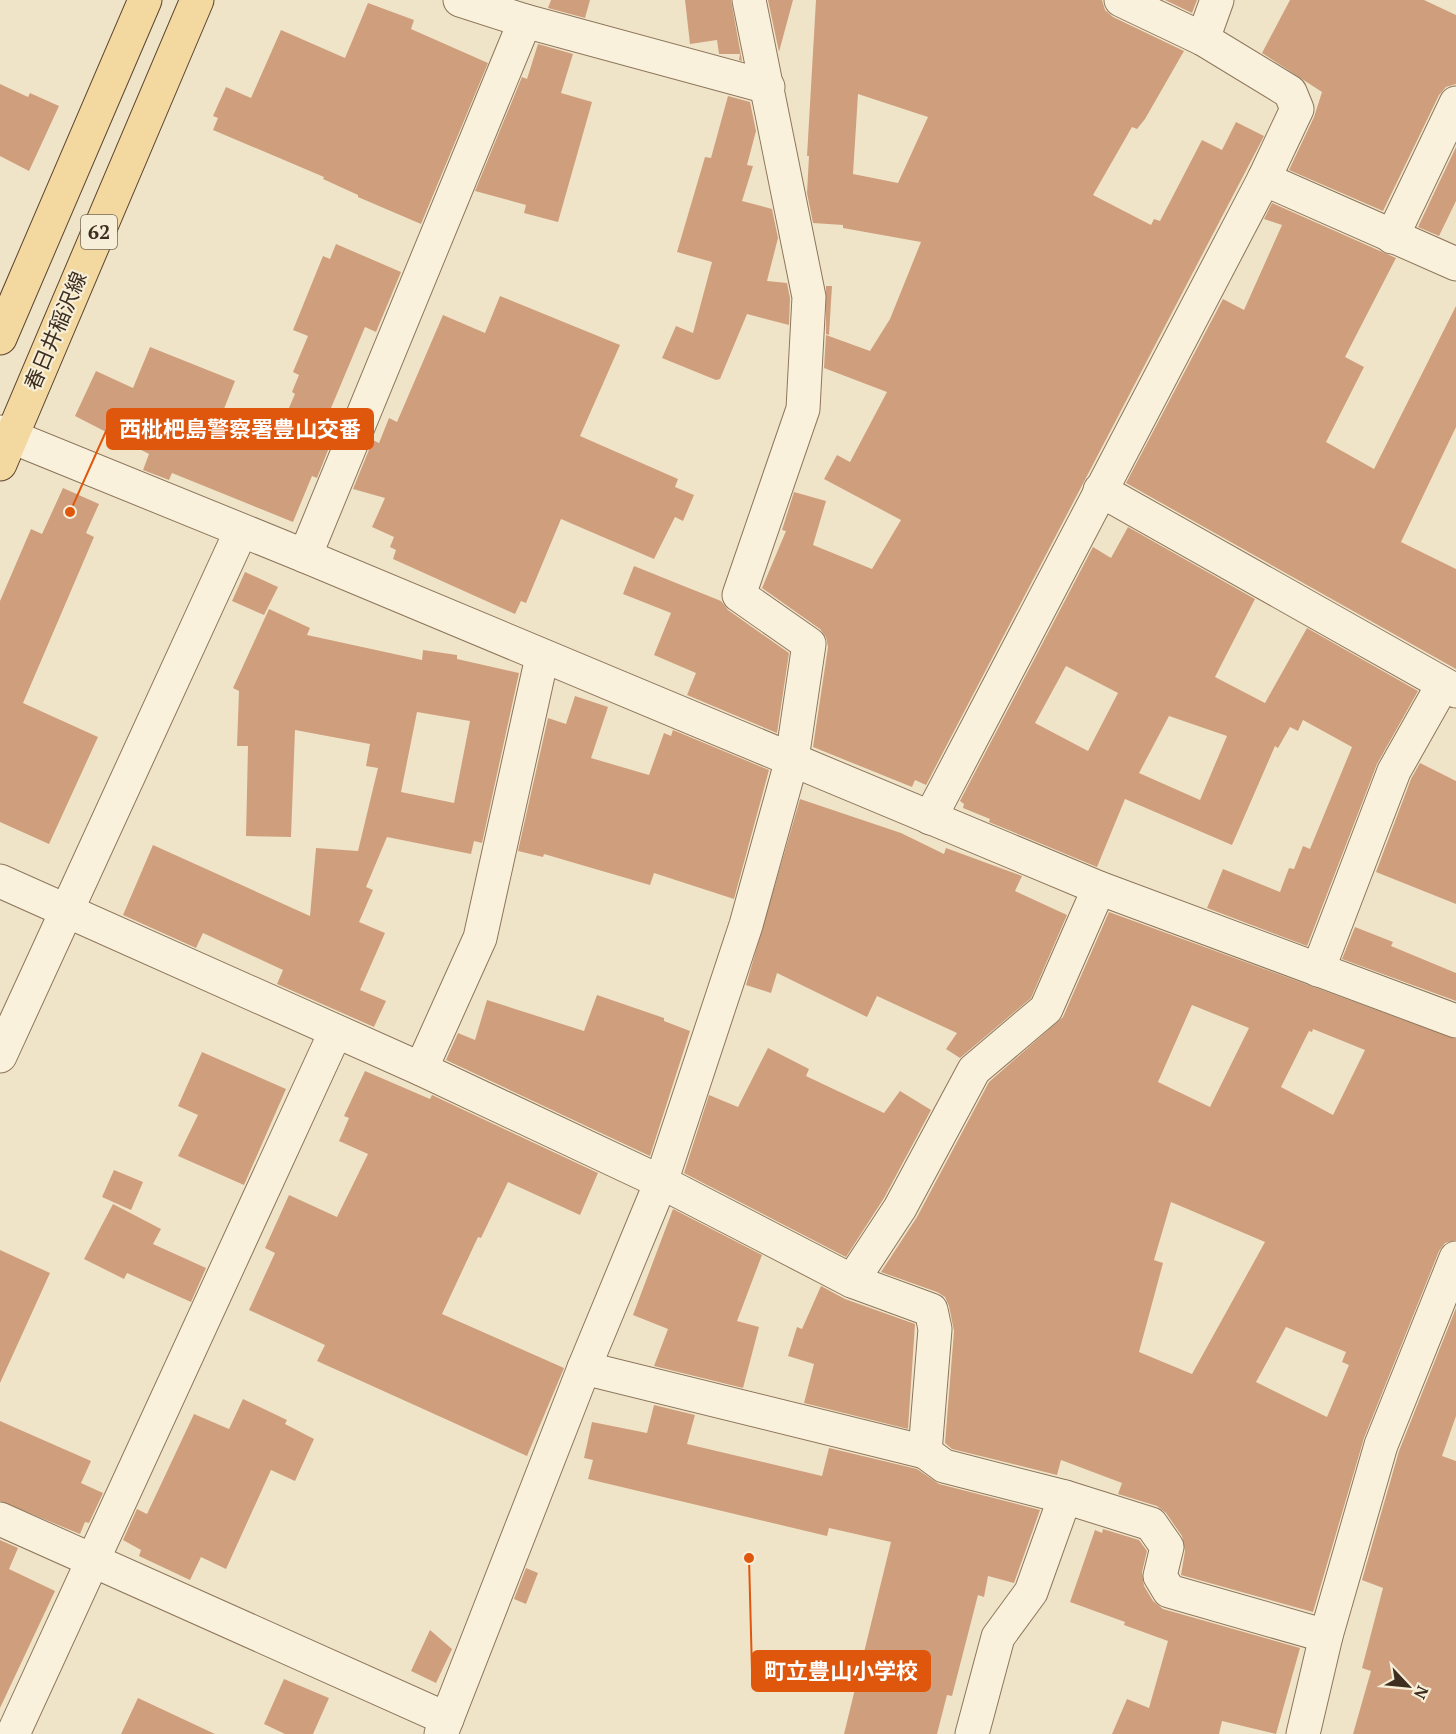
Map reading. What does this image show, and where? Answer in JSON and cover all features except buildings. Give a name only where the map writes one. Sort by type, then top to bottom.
[{"type":"main road","name":"62","points":[[0,338],[145,0]]},
{"type":"main road","name":"春日井稲沢線","points":[[4,445],[197,0]]},
{"type":"street","points":[[460,0],[525,21],[768,87]]},
{"type":"street","points":[[0,1519],[444,1727],[584,1368],[661,1182],[746,925],[792,759],[809,644],[739,595],[803,409],[809,297],[749,0]]},
{"type":"street","points":[[930,818],[1264,179],[1297,109],[1290,92],[1203,39],[1121,0]]},
{"type":"street","points":[[1203,39],[1217,0]]},
{"type":"street","points":[[305,556],[525,21]]},
{"type":"street","points":[[1392,237],[1456,103]]},
{"type":"street","points":[[1264,179],[1456,264]]},
{"type":"street","points":[[4,445],[305,556],[1099,888],[1456,1021]]},
{"type":"street","points":[[1100,490],[1449,689],[1394,771],[1318,970]]},
{"type":"street","points":[[0,1056],[65,910],[241,531]]},
{"type":"street","points":[[421,1069],[480,938],[542,657]]},
{"type":"street","points":[[0,881],[335,1033],[421,1069],[661,1182],[852,1281],[931,1310],[935,1329],[925,1452]]},
{"type":"street","points":[[852,1281],[900,1208],[974,1070],[1046,1009],[1099,888]]},
{"type":"street","points":[[13,1734],[335,1033]]},
{"type":"street","points":[[1303,1734],[1326,1636],[1381,1445],[1456,1258]]},
{"type":"street","points":[[584,1368],[925,1452],[944,1466],[1065,1497],[1150,1524],[1167,1547],[1160,1576],[1169,1591],[1326,1636]]},
{"type":"street","points":[[972,1734],[998,1637],[1032,1592],[1065,1497]]},
{"type":"place","name":"西枇杷島警察署豊山交番","points":[[70,512]]},
{"type":"place","name":"町立豊山小学校","points":[[749,1558]]}]
